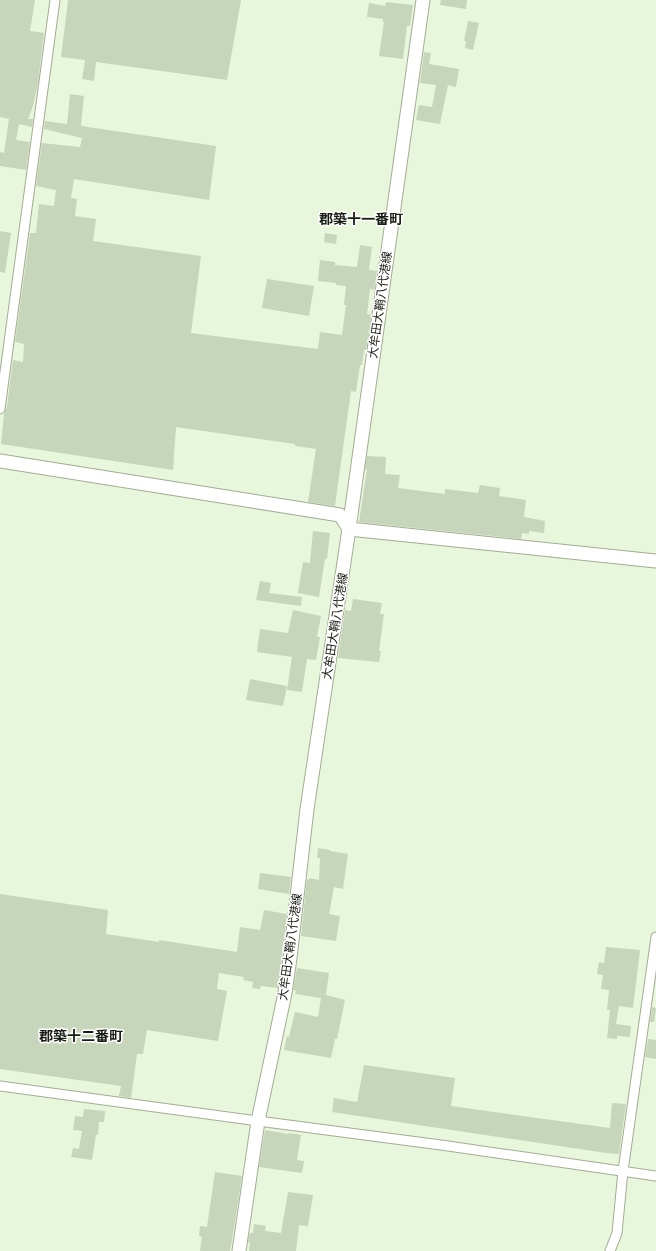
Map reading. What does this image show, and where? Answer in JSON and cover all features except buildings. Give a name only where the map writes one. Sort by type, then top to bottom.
[{"type":"main road","name":"大牟田大鞘八代港線","points":[[239,1251],[258,1121],[286,986],[307,809],[349,529],[423,0]]},
{"type":"main road","points":[[0,460],[340,515],[349,529],[656,561]]},
{"type":"street","points":[[0,409],[55,0]]},
{"type":"street","points":[[610,1251],[617,1233],[623,1171],[656,937]]},
{"type":"street","points":[[0,1086],[441,1145],[656,1176]]},
{"type":"district","name":"郡築十一番町","points":[[361,219]]},
{"type":"district","name":"郡築十二番町","points":[[81,1036]]}]
